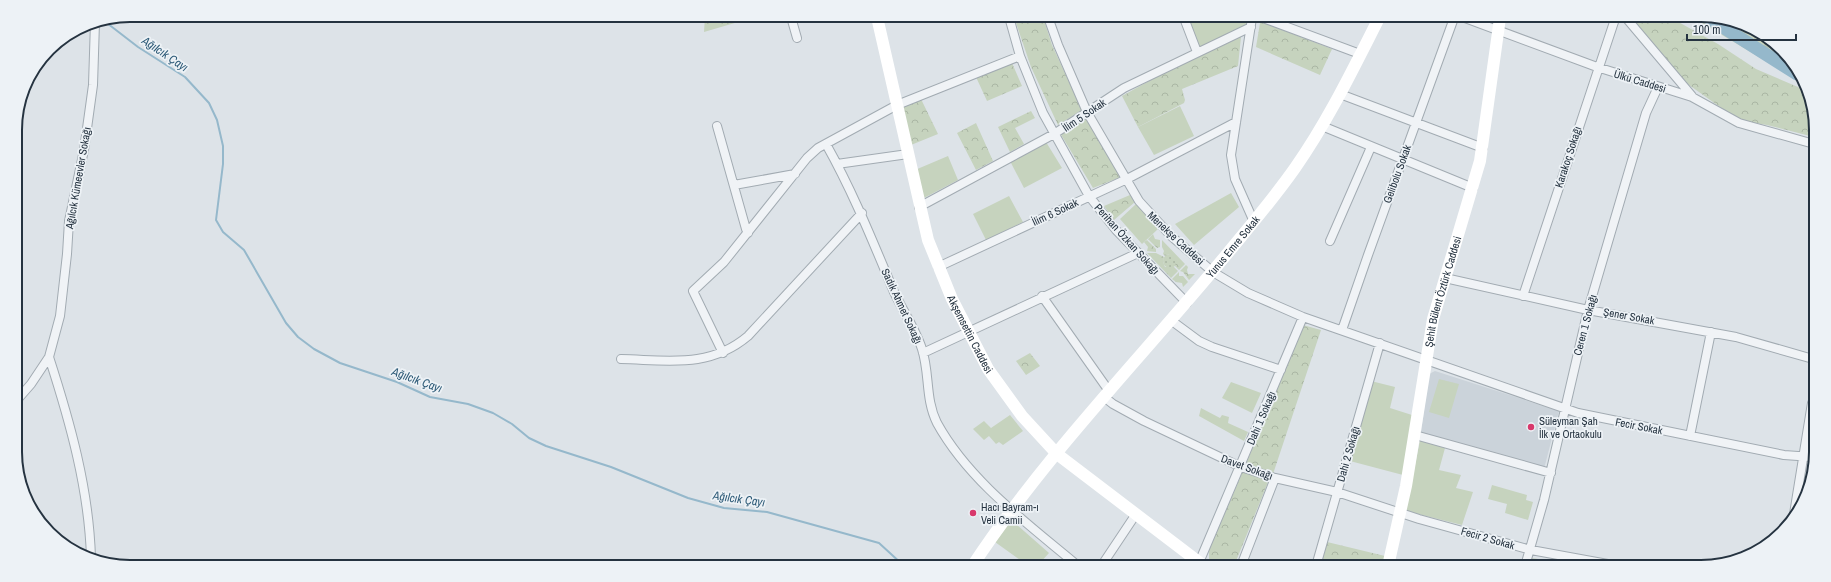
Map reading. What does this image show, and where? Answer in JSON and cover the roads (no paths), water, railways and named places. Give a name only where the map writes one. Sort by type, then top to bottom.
[{"type":"street","points":[[792,22],[797,38]]},
{"type":"street","name":"Akşemsettin Caddesi","points":[[878,22],[919,207],[928,240],[938,267],[968,333],[1003,392],[1022,416],[1057,454],[1194,560]]},
{"type":"street","name":"Perihan Özkan Sokağı","points":[[1010,22],[1020,56],[1054,134],[1089,196],[1138,253],[1186,303]]},
{"type":"street","name":"Menekşe Caddesi","points":[[1050,22],[1087,112],[1139,200],[1156,222],[1213,272],[1264,301],[1302,317],[1380,343],[1425,361]]},
{"type":"street","points":[[1186,22],[1197,52]]},
{"type":"street","points":[[1252,22],[1231,155],[1232,168],[1254,222]]},
{"type":"street","points":[[1273,22],[1360,54]]},
{"type":"street","name":"Yunus Emre Sokak","points":[[977,560],[1012,511],[1057,454],[1213,272],[1296,167],[1340,94],[1377,22]]},
{"type":"street","name":"Gelibolu Sokak","points":[[1342,330],[1453,22]]},
{"type":"street","name":"Ülkü Caddesi","points":[[1488,22],[1499,24],[1598,68],[1692,97],[1739,123],[1809,143]]},
{"type":"street","name":"Karakoç Sokağı","points":[[1523,296],[1614,22]]},
{"type":"street","points":[[1630,22],[1692,97]]},
{"type":"street","name":"Şehit Bülent Öztürk Caddesi","points":[[1389,560],[1401,512],[1415,435],[1425,361],[1433,319],[1473,188],[1483,148],[1499,24]]},
{"type":"street","name":"İlim 5 Sokak","points":[[919,207],[1054,134],[1124,88],[1251,27]]},
{"type":"street","name":"Ağılcık Kümeevler Sokağı","points":[[22,394],[31,384],[49,357],[60,316],[69,221],[88,128],[93,85],[95,28]]},
{"type":"street","points":[[723,353],[693,291],[724,262],[807,158],[826,144],[897,105],[1020,56]]},
{"type":"street","name":"Ceren 1 Sokağı","points":[[1527,560],[1550,473],[1588,310],[1646,113],[1658,87]]},
{"type":"street","points":[[1340,94],[1483,148]]},
{"type":"street","name":"İlim 6 Sokak","points":[[938,267],[1127,179],[1236,122]]},
{"type":"street","points":[[717,126],[748,232]]},
{"type":"street","points":[[1322,126],[1473,188]]},
{"type":"street","name":"Sadık Ahmet Sokağı","points":[[826,144],[862,214],[896,295],[923,353],[929,399],[937,422],[960,456],[1012,511],[1070,560]]},
{"type":"street","points":[[1330,240],[1371,147]]},
{"type":"street","points":[[837,164],[908,154]]},
{"type":"street","points":[[734,185],[795,174]]},
{"type":"street","points":[[621,359],[689,361],[706,359],[723,353],[748,336],[862,214]]},
{"type":"street","points":[[923,353],[968,333],[1042,296],[1138,253]]},
{"type":"street","name":"Şener Sokak","points":[[1445,278],[1588,310],[1711,332],[1809,358]]},
{"type":"street","points":[[1042,296],[1107,394]]},
{"type":"street","name":"Dahi 1 Sokağı","points":[[1202,560],[1302,317]]},
{"type":"street","points":[[1172,321],[1187,333],[1212,347],[1281,370]]},
{"type":"street","points":[[1690,436],[1711,332]]},
{"type":"street","name":"Dahi 2 Sokağı","points":[[1318,560],[1380,343]]},
{"type":"street","points":[[49,357],[78,456],[87,513],[91,553]]},
{"type":"street","name":"Fecir Sokak","points":[[1425,361],[1564,408],[1603,419],[1784,455],[1809,456]]},
{"type":"street","name":"Davet Sokağı","points":[[1107,394],[1144,421],[1240,467],[1275,478],[1337,492],[1401,512]]},
{"type":"street","points":[[1415,435],[1550,473]]},
{"type":"street","points":[[1798,500],[1809,458]]},
{"type":"street","points":[[1243,560],[1275,478]]},
{"type":"street","name":"Fecir 2 Sokak","points":[[1401,512],[1419,519],[1531,550],[1582,560]]},
{"type":"street","points":[[1105,560],[1136,514]]},
{"type":"waterway","points":[[1717,23],[1791,70]]},
{"type":"waterway","name":"Ağılcık Çayı","points":[[108,24],[138,47],[185,77],[209,103],[217,120],[223,146],[223,164],[216,220],[223,232],[244,250],[286,323],[298,337],[314,349],[340,363],[397,382],[430,397],[468,404],[493,413],[512,424],[529,438],[546,446],[611,467],[688,498],[724,508],[767,512],[879,543],[898,560]]},
{"type":"place","name":"Süleyman Şah İlk ve Ortaokulu","points":[[1531,427]]},
{"type":"place","name":"Hacı Bayram-ı Veli Camii","points":[[973,513]]}]
